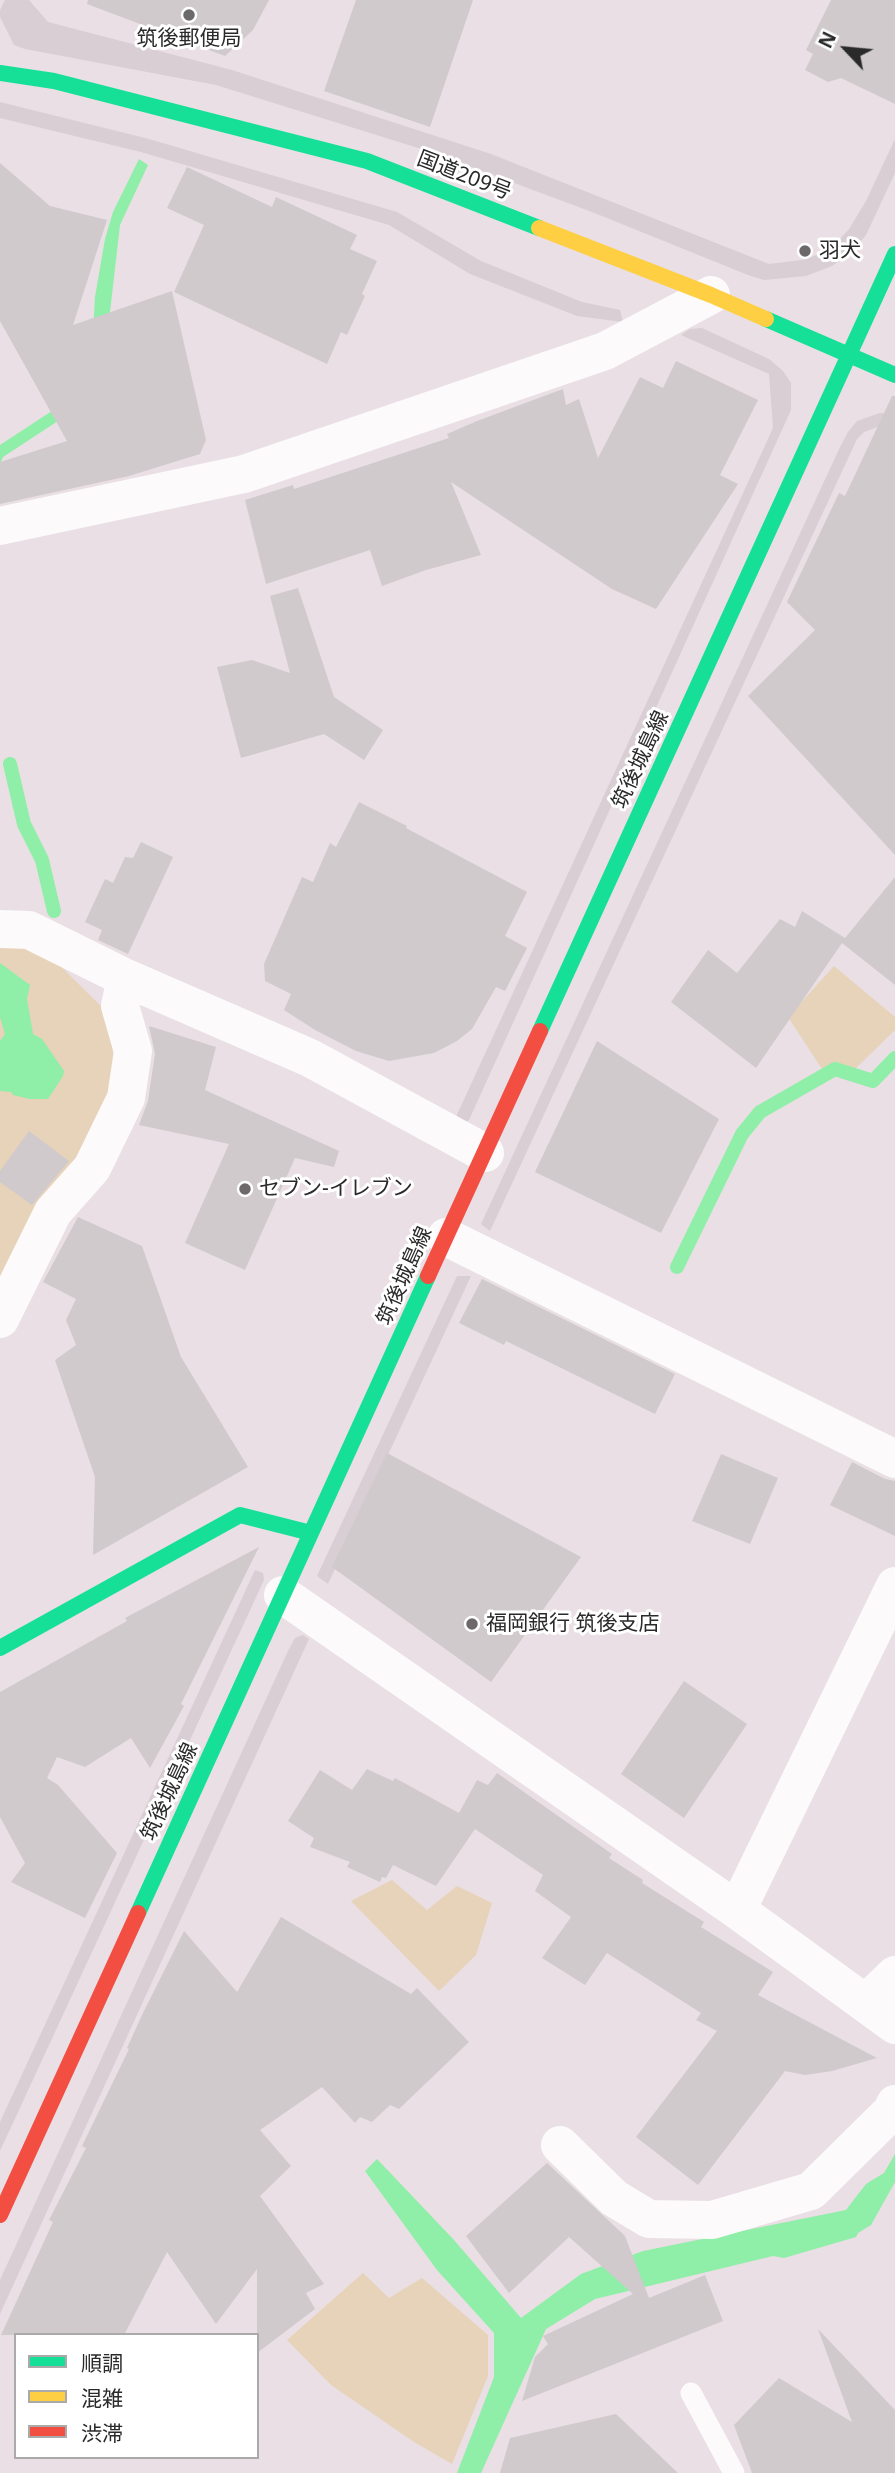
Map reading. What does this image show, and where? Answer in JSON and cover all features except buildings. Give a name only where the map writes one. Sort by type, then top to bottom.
[{"type":"main road","name":"国道209号","points":[[0,73],[54,81],[367,161],[711,295],[895,374]]},
{"type":"main road","name":"筑後城島線","points":[[0,2215],[895,254]]},
{"type":"main road","points":[[0,1648],[240,1515],[311,1533]]},
{"type":"street","points":[[0,526],[244,474],[605,351],[711,295]]},
{"type":"street","points":[[0,929],[29,930],[127,978],[310,1058],[485,1153]]},
{"type":"street","points":[[0,1319],[53,1212],[92,1168],[126,1098],[133,1051],[120,1006],[127,978]]},
{"type":"street","points":[[446,1237],[895,1459]]},
{"type":"street","points":[[737,1910],[895,1586]]},
{"type":"street","points":[[283,1595],[737,1910],[880,2014],[895,1975]]},
{"type":"street","points":[[560,2145],[614,2198],[649,2219],[712,2220],[811,2191],[892,2111],[895,2104]]},
{"type":"lane","points":[[691,2393],[734,2473]]},
{"type":"shaded area","points":[[5,0],[29,0],[48,22],[232,70],[491,154],[769,264],[802,260],[829,251],[849,229],[866,201],[895,139],[895,173],[866,235],[851,253],[832,266],[806,276],[764,280],[431,152],[216,85],[14,45],[0,17]]},
{"type":"shaded area","points":[[0,102],[149,139],[397,212],[481,261],[582,302],[620,310],[623,322],[577,316],[470,274],[389,225],[141,152],[0,118]]},
{"type":"shaded area","points":[[139,159],[148,165],[120,225],[104,364],[90,400],[3,457],[0,464],[0,445],[81,392],[91,371],[95,297],[105,239],[113,212]]},
{"type":"shaded area","points":[[702,328],[769,359],[783,371],[791,383],[791,410],[469,1120],[465,1123],[455,1119],[773,428],[769,374],[681,335],[690,329]]},
{"type":"shaded area","points":[[880,413],[894,414],[883,425],[864,432],[857,439],[490,1231],[481,1224],[840,447],[857,421]]},
{"type":"shaded area","points":[[0,938],[33,939],[107,1012],[119,1092],[0,1293]]},
{"type":"shaded area","points":[[0,963],[30,985],[27,999],[33,1034],[42,1039],[64,1071],[48,1099],[30,1099],[0,1091],[0,1041],[5,1034],[0,1017]]},
{"type":"shaded area","points":[[834,966],[895,1017],[895,1030],[855,1069],[833,1063],[822,1069],[788,1017]]},
{"type":"shaded area","points":[[457,1276],[471,1276],[328,1584],[317,1576]]},
{"type":"shaded area","points":[[255,1570],[263,1573],[264,1580],[0,2151],[0,2122]]},
{"type":"shaded area","points":[[303,1635],[309,1639],[0,2314],[0,2280],[288,1651],[295,1638]]},
{"type":"shaded area","points":[[392,1880],[427,1910],[457,1886],[492,1903],[476,1955],[439,1991],[351,1901]]},
{"type":"shaded area","points":[[895,2154],[895,2182],[871,2225],[856,2237],[784,2258],[773,2256],[595,2299],[546,2329],[481,2473],[457,2473],[494,2377],[494,2333],[437,2270],[365,2171],[377,2159],[454,2240],[521,2318],[581,2274],[643,2251],[846,2210],[866,2184],[884,2173]]},
{"type":"shaded area","points":[[363,2273],[389,2298],[422,2278],[488,2335],[488,2376],[452,2464],[414,2442],[331,2385],[287,2340]]},
{"type":"waterway","points":[[10,764],[24,824],[42,860],[54,911]]},
{"type":"waterway","points":[[677,1267],[742,1134],[760,1112],[835,1069],[873,1081],[895,1058]]},
{"type":"traffic: fast","points":[[0,73],[54,81],[367,161],[539,228]]},
{"type":"traffic: fast","points":[[540,1031],[895,254]]},
{"type":"traffic: fast","points":[[766,319],[895,375]]},
{"type":"traffic: fast","points":[[138,1913],[428,1276]]},
{"type":"traffic: fast","points":[[0,1648],[240,1515],[311,1533]]},
{"type":"traffic: slow","points":[[539,228],[766,319]]},
{"type":"traffic: jam","points":[[428,1276],[540,1031]]},
{"type":"traffic: jam","points":[[0,2215],[138,1913]]},
{"type":"place","name":"筑後郵便局","points":[[189,15]]},
{"type":"place","name":"羽犬","points":[[805,251]]},
{"type":"place","name":"セブン-イレブン","points":[[245,1189]]},
{"type":"place","name":"福岡銀行 筑後支店","points":[[472,1624]]}]
